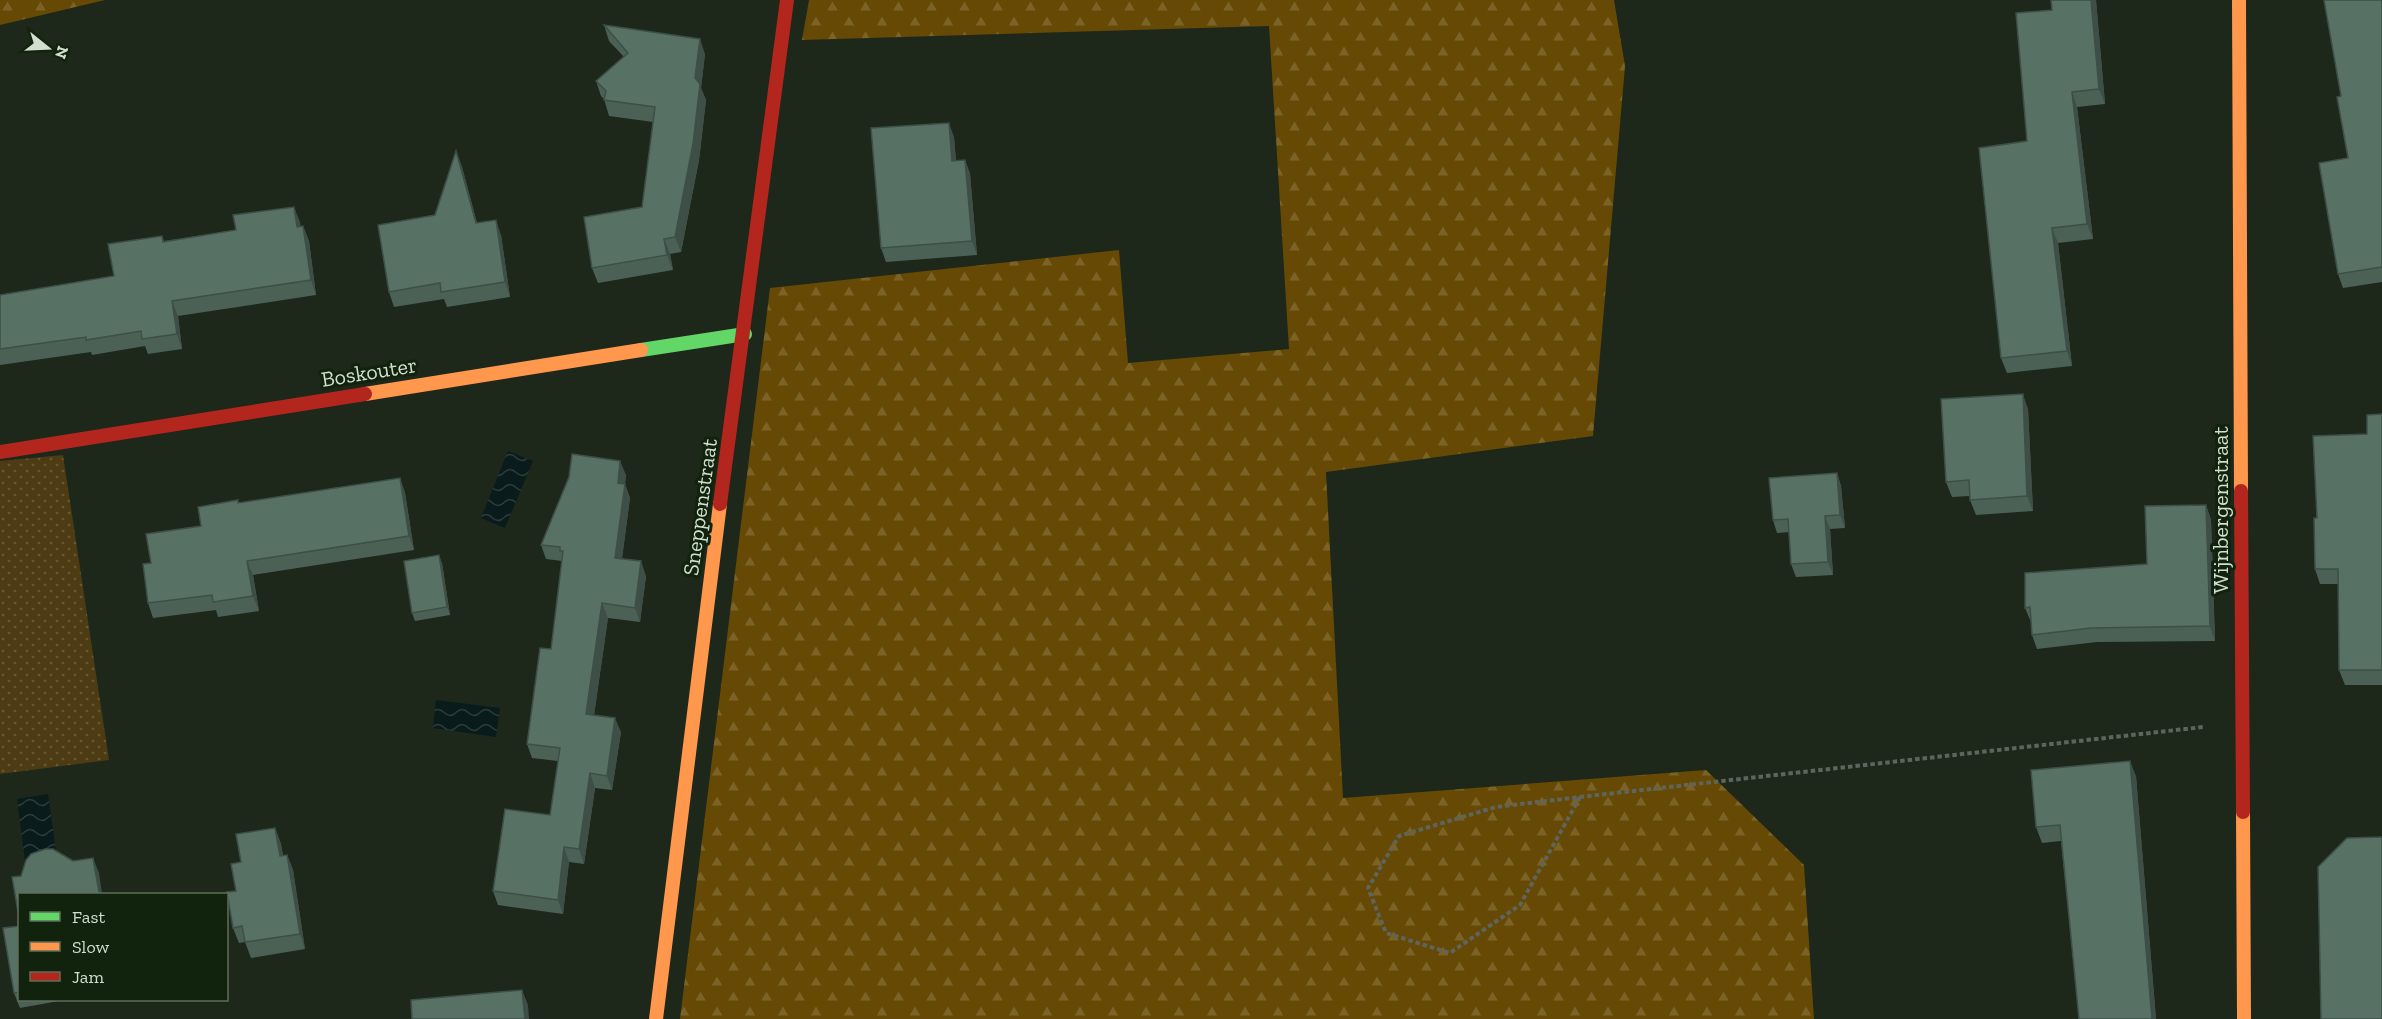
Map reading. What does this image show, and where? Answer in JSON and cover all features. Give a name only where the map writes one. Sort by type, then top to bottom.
[{"type":"street","name":"Sneppenstraat","points":[[656,1019],[674,852],[745,334],[787,0]]},
{"type":"street","name":"Wijnbergenstraat","points":[[2239,0],[2244,1019]]},
{"type":"street","name":"Boskouter","points":[[0,452],[745,334]]},
{"type":"path","points":[[1580,797],[1520,904],[1450,953],[1386,933],[1368,888],[1399,836],[1496,807],[1580,797],[2242,722]]},
{"type":"shaded area","points":[[63,455],[109,760],[0,774],[0,461]]},
{"type":"green space","points":[[0,0],[105,0],[0,25]]},
{"type":"green space","points":[[809,0],[1614,0],[1625,66],[1593,436],[1326,472],[1343,798],[1706,770],[1804,865],[1814,1019],[680,1019],[770,288],[1119,250],[1128,363],[1289,349],[1269,26],[802,40]]},
{"type":"water","points":[[508,451],[533,461],[505,528],[481,518]]},
{"type":"water","points":[[436,700],[500,708],[496,737],[433,728]]},
{"type":"water","points":[[48,794],[58,865],[26,869],[17,799]]},
{"type":"building","points":[[2051,0],[2091,0],[2099,89],[2072,92],[2087,224],[2052,228],[2067,351],[2001,358],[1979,148],[2027,141],[2016,13],[2052,10]]},
{"type":"building","points":[[2324,0],[2382,0],[2382,267],[2338,274],[2319,163],[2348,158],[2337,97],[2341,96]]},
{"type":"building","points":[[604,25],[700,39],[695,78],[700,84],[693,144],[675,237],[664,239],[667,255],[592,268],[584,217],[642,207],[655,107],[604,100],[606,91],[596,81],[628,53]]},
{"type":"building","points":[[949,123],[952,161],[965,160],[972,241],[881,248],[871,128]]},
{"type":"building","points":[[456,151],[476,223],[496,220],[505,282],[441,292],[440,283],[389,292],[378,225],[435,215]]},
{"type":"building","points":[[294,207],[297,227],[303,226],[311,280],[172,301],[177,334],[142,339],[141,331],[86,340],[86,337],[0,349],[0,295],[114,276],[108,244],[162,236],[163,242],[236,230],[233,215]]},
{"type":"building","points":[[2023,394],[2027,496],[1970,500],[1969,480],[1946,482],[1941,399]]},
{"type":"building","points":[[2382,414],[2382,670],[2339,670],[2338,569],[2315,569],[2314,518],[2317,518],[2313,436],[2367,434],[2367,415]]},
{"type":"building","points":[[572,454],[620,461],[618,483],[625,484],[615,558],[641,561],[635,608],[602,603],[586,714],[615,718],[607,776],[590,773],[579,849],[564,847],[558,900],[493,891],[505,809],[550,815],[560,748],[527,744],[540,648],[551,649],[563,551],[560,551],[560,547],[541,545],[569,477]]},
{"type":"building","points":[[1837,473],[1840,515],[1825,516],[1828,562],[1791,564],[1788,519],[1773,520],[1769,478]]},
{"type":"building","points":[[400,478],[409,536],[247,561],[253,596],[213,602],[212,595],[148,603],[143,564],[151,563],[146,534],[201,526],[198,507]]},
{"type":"building","points":[[2206,505],[2210,626],[2091,628],[2032,635],[2030,607],[2025,608],[2025,573],[2147,564],[2145,506]]},
{"type":"building","points":[[439,555],[447,607],[412,613],[404,561]]},
{"type":"building","points":[[2130,761],[2152,1019],[2079,1019],[2060,825],[2036,827],[2031,770]]},
{"type":"building","points":[[275,828],[280,856],[287,855],[300,934],[245,942],[242,926],[233,928],[227,892],[236,891],[231,864],[241,862],[236,834]]},
{"type":"building","points":[[2382,837],[2382,1019],[2321,1019],[2318,867],[2347,838]]},
{"type":"building","points":[[53,849],[73,861],[93,858],[101,893],[18,893],[18,912],[12,877],[21,876],[26,860],[31,854]]},
{"type":"building","points":[[18,926],[18,992],[14,993],[3,928]]},
{"type":"building","points":[[522,990],[525,1019],[412,1019],[411,1000]]},
{"type":"traffic: fast","points":[[641,350],[745,334]]},
{"type":"traffic: slow","points":[[2239,0],[2241,491]]},
{"type":"traffic: slow","points":[[365,394],[641,350]]},
{"type":"traffic: slow","points":[[656,1019],[720,504]]},
{"type":"traffic: slow","points":[[2243,812],[2244,1019]]},
{"type":"traffic: jam","points":[[720,504],[787,0]]},
{"type":"traffic: jam","points":[[0,452],[365,394]]},
{"type":"traffic: jam","points":[[2241,491],[2243,812]]}]
